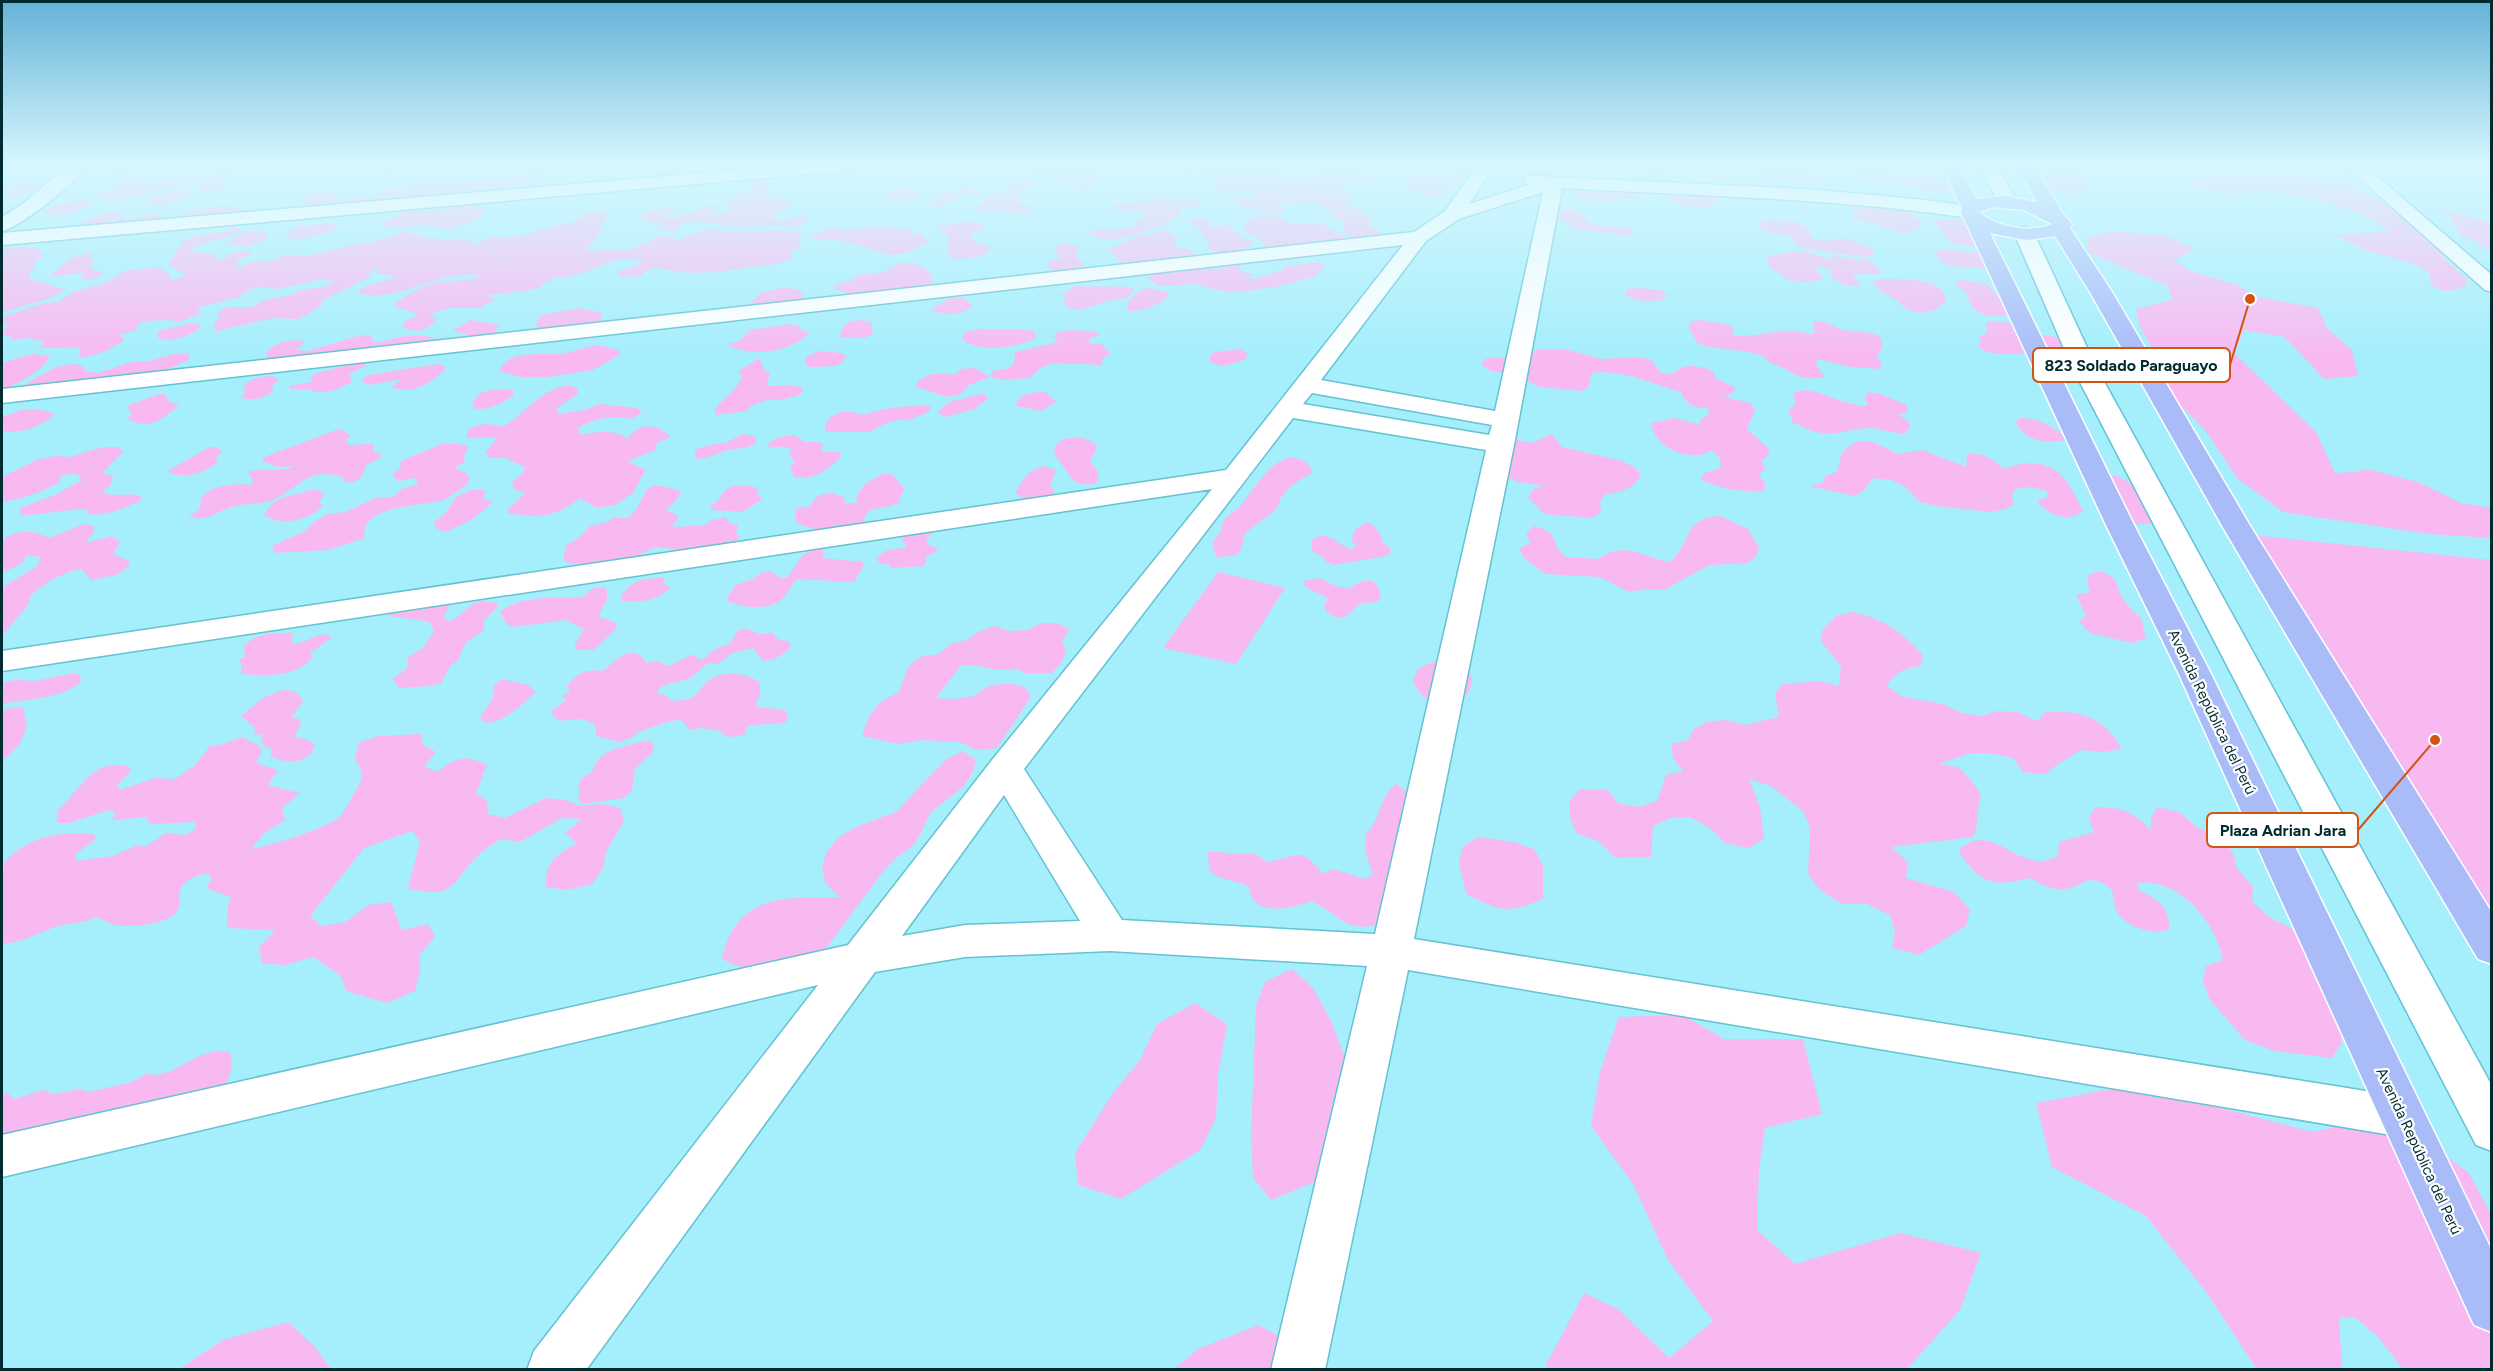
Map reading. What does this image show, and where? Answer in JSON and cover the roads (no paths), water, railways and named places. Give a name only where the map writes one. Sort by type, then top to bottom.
[{"type":"highway","name":"Avenida República del Perú","points":[[1979,230],[2119,523],[2194,672],[2492,1307]]},
{"type":"highway","points":[[2012,230],[2043,233],[2047,230]]},
{"type":"highway","points":[[2062,230],[2101,292],[2244,539],[2492,948]]},
{"type":"street","points":[[2,239],[106,230]]},
{"type":"street","points":[[553,1370],[1005,768],[1236,477],[1419,237],[1430,230]]},
{"type":"street","points":[[1298,1370],[1392,951],[1504,432],[1545,230]]},
{"type":"street","points":[[2428,230],[2492,286]]},
{"type":"street","points":[[2024,232],[2084,367],[2492,1131]]},
{"type":"street","points":[[2,396],[1419,237]]},
{"type":"street","points":[[1296,397],[1504,432]]},
{"type":"street","points":[[2,661],[1236,477]]},
{"type":"street","points":[[1005,768],[1110,935]]},
{"type":"street","points":[[2,1156],[864,958],[965,941],[1110,935],[1392,951],[2403,1117]]},
{"type":"place","name":"823 Soldado Paraguayo","points":[[2250,299]]},
{"type":"place","name":"Plaza Adrian Jara","points":[[2435,740]]}]
